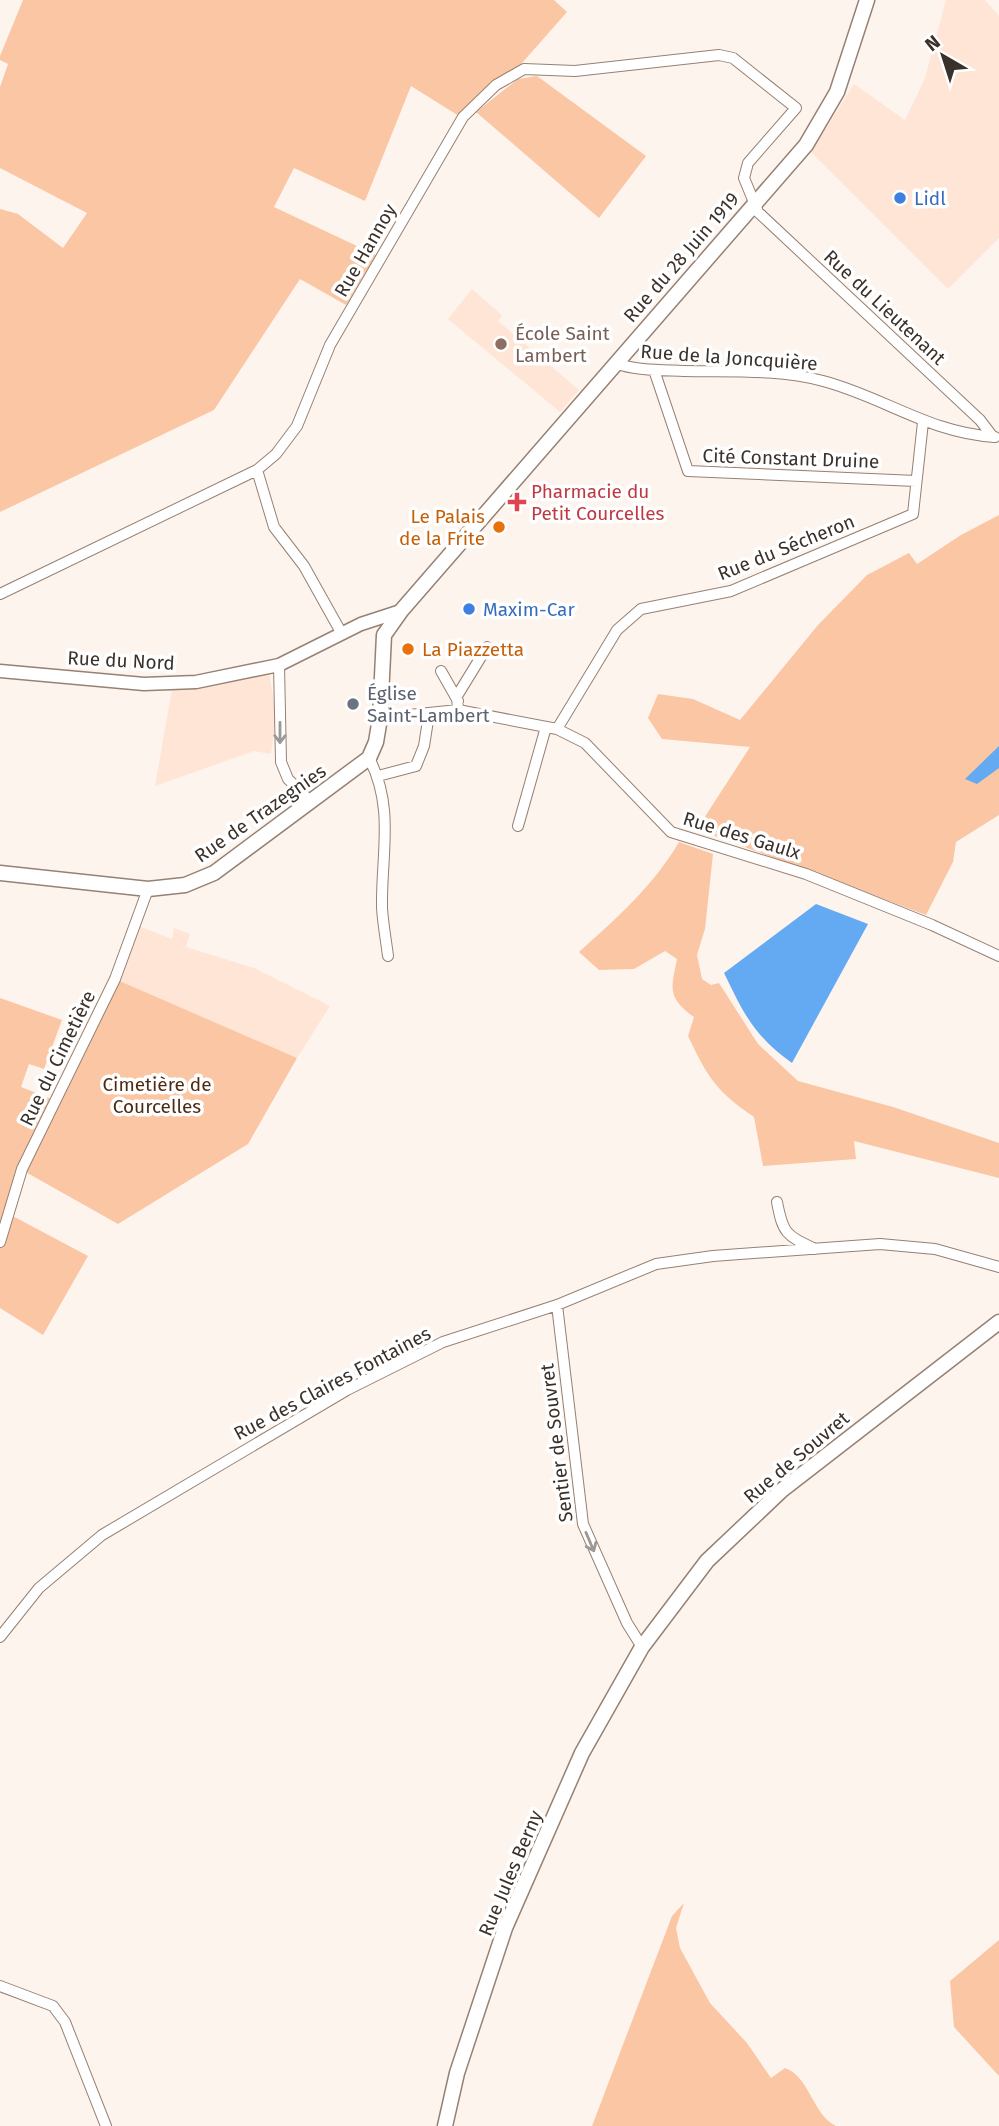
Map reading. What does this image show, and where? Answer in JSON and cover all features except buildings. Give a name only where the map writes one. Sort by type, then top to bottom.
[{"type":"main road","name":"Rue du 28 Juin 1919","points":[[369,758],[376,742],[380,718],[384,635],[401,611],[818,128],[837,92],[867,0]]},
{"type":"main road","name":"Rue de Trazegnies","points":[[0,873],[148,889],[185,885],[214,873],[369,758]]},
{"type":"main road","name":"Rue de Souvret","points":[[642,1647],[707,1561],[782,1490],[999,1322]]},
{"type":"main road","name":"Rue Jules Berny","points":[[445,2126],[457,2073],[505,1928],[582,1753],[642,1647]]},
{"type":"street","name":"Rue Hannoy","points":[[0,594],[257,470],[276,454],[297,426],[330,345],[463,117],[496,85],[524,69],[575,71],[719,55],[733,58],[796,108],[748,163],[744,178],[753,204]]},
{"type":"street","name":"Rue du Lieutenant","points":[[753,204],[758,212],[996,437]]},
{"type":"street","name":"Rue de la Joncquière","points":[[615,363],[654,370],[783,375],[823,381],[962,435],[996,437]]},
{"type":"street","name":"Cité Constant Druine","points":[[654,370],[688,471],[916,481]]},
{"type":"street","name":"Rue du Sécheron","points":[[551,728],[617,631],[641,609],[731,591],[913,514],[923,422]]},
{"type":"street","points":[[257,470],[274,527],[304,566],[342,634]]},
{"type":"street","name":"Rue du Nord","points":[[0,671],[169,684],[279,665],[342,634],[401,611]]},
{"type":"street","points":[[458,705],[457,696],[487,647]]},
{"type":"street","points":[[279,665],[281,762],[288,779],[311,803]]},
{"type":"street","points":[[441,671],[458,705]]},
{"type":"street","name":"Rue des Gaulx","points":[[380,718],[429,713],[458,705],[551,728],[585,743],[671,832],[806,874],[932,925],[999,956]]},
{"type":"street","points":[[378,776],[416,766],[424,746],[429,713]]},
{"type":"street","points":[[518,826],[551,728]]},
{"type":"street","points":[[369,758],[378,776],[387,829],[382,907],[388,956]]},
{"type":"street","name":"Rue du Cimetière","points":[[0,1242],[22,1169],[115,979],[148,889]]},
{"type":"street","points":[[777,1202],[781,1224],[787,1236],[815,1249]]},
{"type":"street","name":"Rue des Claires Fontaines","points":[[0,1637],[39,1588],[102,1535],[151,1503],[347,1390],[443,1342],[557,1306],[656,1264],[713,1256],[880,1244],[934,1249],[999,1267]]},
{"type":"street","name":"Sentier de Souvret","points":[[557,1306],[583,1524],[627,1623],[642,1647]]},
{"type":"street","points":[[0,1986],[53,2006],[65,2022],[106,2126]]},
{"type":"shaded area","points":[[946,0],[985,0],[999,16],[999,238],[948,289],[811,152],[854,84],[905,120],[925,78]]},
{"type":"shaded area","name":"École Saint Lambert","points":[[472,289],[502,315],[498,321],[579,390],[560,412],[448,319]]},
{"type":"shaded area","points":[[269,672],[276,715],[271,754],[254,751],[155,786],[172,689]]},
{"type":"shaded area","points":[[136,925],[172,939],[174,928],[190,934],[186,947],[254,968],[330,1006],[297,1058],[115,979]]},
{"type":"green space","points":[[23,0],[554,0],[567,12],[522,63],[459,116],[411,86],[365,201],[294,168],[274,207],[376,255],[346,305],[300,279],[214,410],[0,512],[0,209],[18,214],[63,248],[87,213],[0,168],[0,87],[8,64],[0,60],[0,56]]},
{"type":"green space","points":[[537,76],[646,156],[599,218],[476,112],[518,79]]},
{"type":"green space","points":[[999,515],[999,815],[956,842],[953,862],[926,915],[697,829],[750,747],[662,739],[648,718],[658,694],[693,699],[740,720],[818,625],[867,575],[909,553],[917,564],[961,535]]},
{"type":"green space","points":[[679,842],[713,854],[705,929],[697,955],[702,979],[711,985],[719,983],[758,1044],[798,1081],[893,1107],[999,1143],[999,1178],[854,1141],[856,1159],[763,1166],[754,1117],[730,1099],[714,1082],[688,1036],[694,1017],[679,1004],[673,992],[677,959],[665,951],[634,969],[599,970],[579,952],[646,887]]},
{"type":"green space","name":"Cimetière de Courcelles","points":[[115,979],[297,1058],[248,1144],[118,1224],[22,1170],[9,1214],[88,1256],[43,1335],[0,1308],[0,998],[62,1020],[44,1069],[29,1064],[21,1087],[54,1100]]},
{"type":"green space","points":[[684,1903],[676,1928],[680,1948],[710,2003],[747,2043],[771,2078],[785,2068],[793,2073],[806,2087],[821,2113],[836,2126],[592,2126],[672,1916]]},
{"type":"green space","points":[[999,1940],[999,2076],[954,2027],[950,1981]]},
{"type":"water","points":[[999,746],[999,768],[977,784],[965,779]]},
{"type":"water","points":[[816,904],[868,924],[792,1063],[768,1043],[751,1023],[724,973]]},
{"type":"place","name":"Lidl","points":[[900,198]]},
{"type":"place","name":"École Saint Lambert","points":[[501,344]]},
{"type":"place","name":"Pharmacie du Petit Courcelles","points":[[517,502]]},
{"type":"place","name":"Le Palais de la Frite","points":[[499,527]]},
{"type":"place","name":"Maxim-Car","points":[[469,609]]},
{"type":"place","name":"La Piazzetta","points":[[408,649]]},
{"type":"place","name":"Église Saint-Lambert","points":[[353,704]]}]
